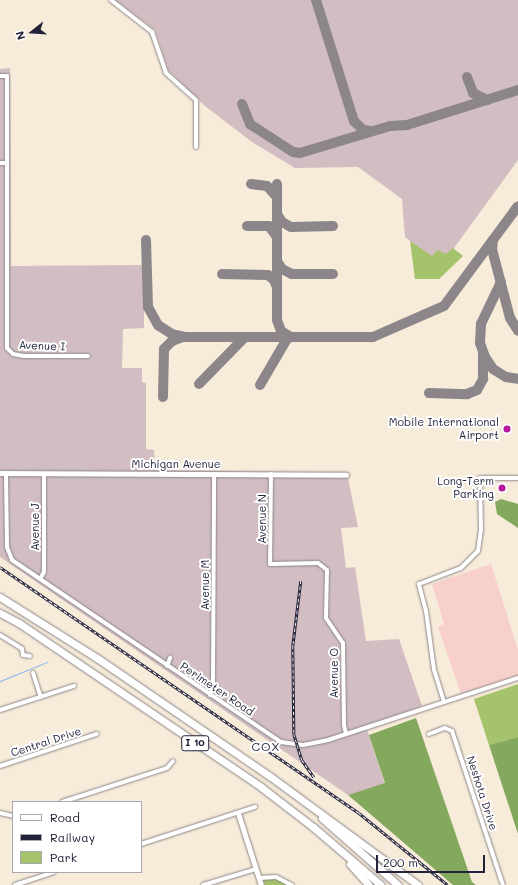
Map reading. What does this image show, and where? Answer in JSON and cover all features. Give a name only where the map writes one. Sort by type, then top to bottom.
[{"type":"highway","points":[[0,594],[9,602]]},
{"type":"highway","name":"I 10","points":[[0,597],[258,768],[306,804],[398,885]]},
{"type":"highway","name":"I 10","points":[[0,613],[19,623],[261,787],[342,850],[381,885]]},
{"type":"highway","points":[[306,804],[335,822],[418,885]]},
{"type":"highway","points":[[342,850],[369,885]]},
{"type":"street","points":[[111,0],[152,32],[166,73],[196,100],[196,147]]},
{"type":"street","name":"Avenue I","points":[[0,76],[7,76],[7,348],[13,354],[88,356]]},
{"type":"street","points":[[0,163],[7,163]]},
{"type":"street","points":[[0,250],[7,250]]},
{"type":"street","points":[[0,290],[6,290]]},
{"type":"street","points":[[0,337],[6,337]]},
{"type":"street","name":"Michigan Avenue","points":[[0,474],[346,475]]},
{"type":"street","name":"Perimeter Road","points":[[6,474],[8,554],[16,564],[268,735],[288,744],[310,744],[346,734],[518,678]]},
{"type":"street","name":"Avenue J","points":[[40,579],[44,572],[44,474]]},
{"type":"street","name":"Avenue M","points":[[210,695],[213,686],[214,474]]},
{"type":"street","name":"Avenue N","points":[[271,474],[270,564],[318,563],[327,570]]},
{"type":"street","points":[[444,702],[434,670],[426,611],[419,584],[461,568],[471,560],[478,550],[481,530],[480,478],[518,478]]},
{"type":"street","name":"Avenue O","points":[[327,570],[326,618],[343,643],[344,726],[346,734]]},
{"type":"street","points":[[0,635],[22,649],[23,655],[30,656]]},
{"type":"street","points":[[168,666],[170,658]]},
{"type":"street","points":[[33,673],[41,697]]},
{"type":"street","points":[[0,710],[74,686]]},
{"type":"street","name":"Neshota Drive","points":[[429,734],[445,728],[452,731],[503,885]]},
{"type":"street","name":"Central Drive","points":[[0,766],[97,734]]},
{"type":"street","points":[[65,801],[167,768],[173,761]]},
{"type":"street","points":[[142,844],[255,807]]},
{"type":"street","points":[[0,813],[12,816]]},
{"type":"street","points":[[238,813],[261,885]]},
{"type":"street","points":[[204,885],[256,869]]},
{"type":"street","points":[[16,885],[51,873]]},
{"type":"street","points":[[259,878],[276,876],[292,885]]},
{"type":"shaded area","points":[[115,0],[518,0],[518,160],[454,248],[439,263],[405,237],[402,199],[358,167],[295,168],[252,142],[205,106],[168,70],[155,30]]},
{"type":"shaded area","points":[[10,68],[11,266],[144,265],[144,328],[123,329],[122,368],[142,368],[142,382],[146,383],[146,449],[154,450],[155,470],[347,473],[358,527],[341,528],[346,568],[355,567],[366,641],[399,639],[422,706],[366,726],[385,784],[348,795],[0,557],[0,69]]},
{"type":"shaded area","points":[[491,564],[518,650],[518,676],[461,694],[438,627],[444,624],[432,584]]},
{"type":"green space","points":[[410,241],[432,256],[437,250],[446,254],[453,248],[463,256],[439,279],[415,279]]},
{"type":"green space","points":[[501,499],[518,504],[518,528],[497,514],[495,502]]},
{"type":"green space","points":[[518,684],[518,737],[489,745],[474,699]]},
{"type":"green space","points":[[416,718],[472,882],[476,885],[453,885],[348,795],[385,783],[369,735]]},
{"type":"green space","points":[[518,737],[518,834],[489,745]]},
{"type":"green space","points":[[270,878],[279,880],[288,885],[265,885],[263,879]]},
{"type":"waterway","points":[[0,681],[47,662]]},
{"type":"taxiway","points":[[316,0],[354,121],[363,130],[371,131]]},
{"type":"taxiway","points":[[467,77],[473,93],[487,100]]},
{"type":"taxiway","points":[[242,104],[250,124],[293,152],[300,153],[390,126],[407,125],[518,90]]},
{"type":"taxiway","points":[[251,184],[267,186],[277,197]]},
{"type":"taxiway","points":[[277,184],[277,320],[281,331],[291,337]]},
{"type":"taxiway","points":[[146,240],[148,307],[158,325],[172,334],[185,337],[373,337],[444,306],[518,206]]},
{"type":"taxiway","points":[[277,214],[282,222],[291,227],[333,226]]},
{"type":"taxiway","points":[[247,226],[269,226],[277,237]]},
{"type":"taxiway","points":[[493,240],[492,249],[510,318],[518,331]]},
{"type":"taxiway","points":[[277,261],[282,269],[292,274],[333,274]]},
{"type":"taxiway","points":[[222,274],[268,275],[274,280],[277,287]]},
{"type":"taxiway","points":[[501,282],[481,324],[480,343],[485,357],[493,369],[506,377],[518,379]]},
{"type":"taxiway","points":[[163,397],[164,349],[172,341],[183,337]]},
{"type":"taxiway","points":[[199,384],[245,337]]},
{"type":"taxiway","points":[[260,385],[288,337]]},
{"type":"taxiway","points":[[429,393],[467,394],[477,390],[483,379],[483,354]]},
{"type":"railway","points":[[0,567],[359,813],[448,885]]},
{"type":"railway","points":[[301,581],[293,646],[294,734],[302,760],[314,777]]},
{"type":"place","name":"Mobile International Airport","points":[[507,429]]},
{"type":"place","name":"Long-Term Parking","points":[[502,488]]},
{"type":"district","name":"COX","points":[[266,747]]}]
